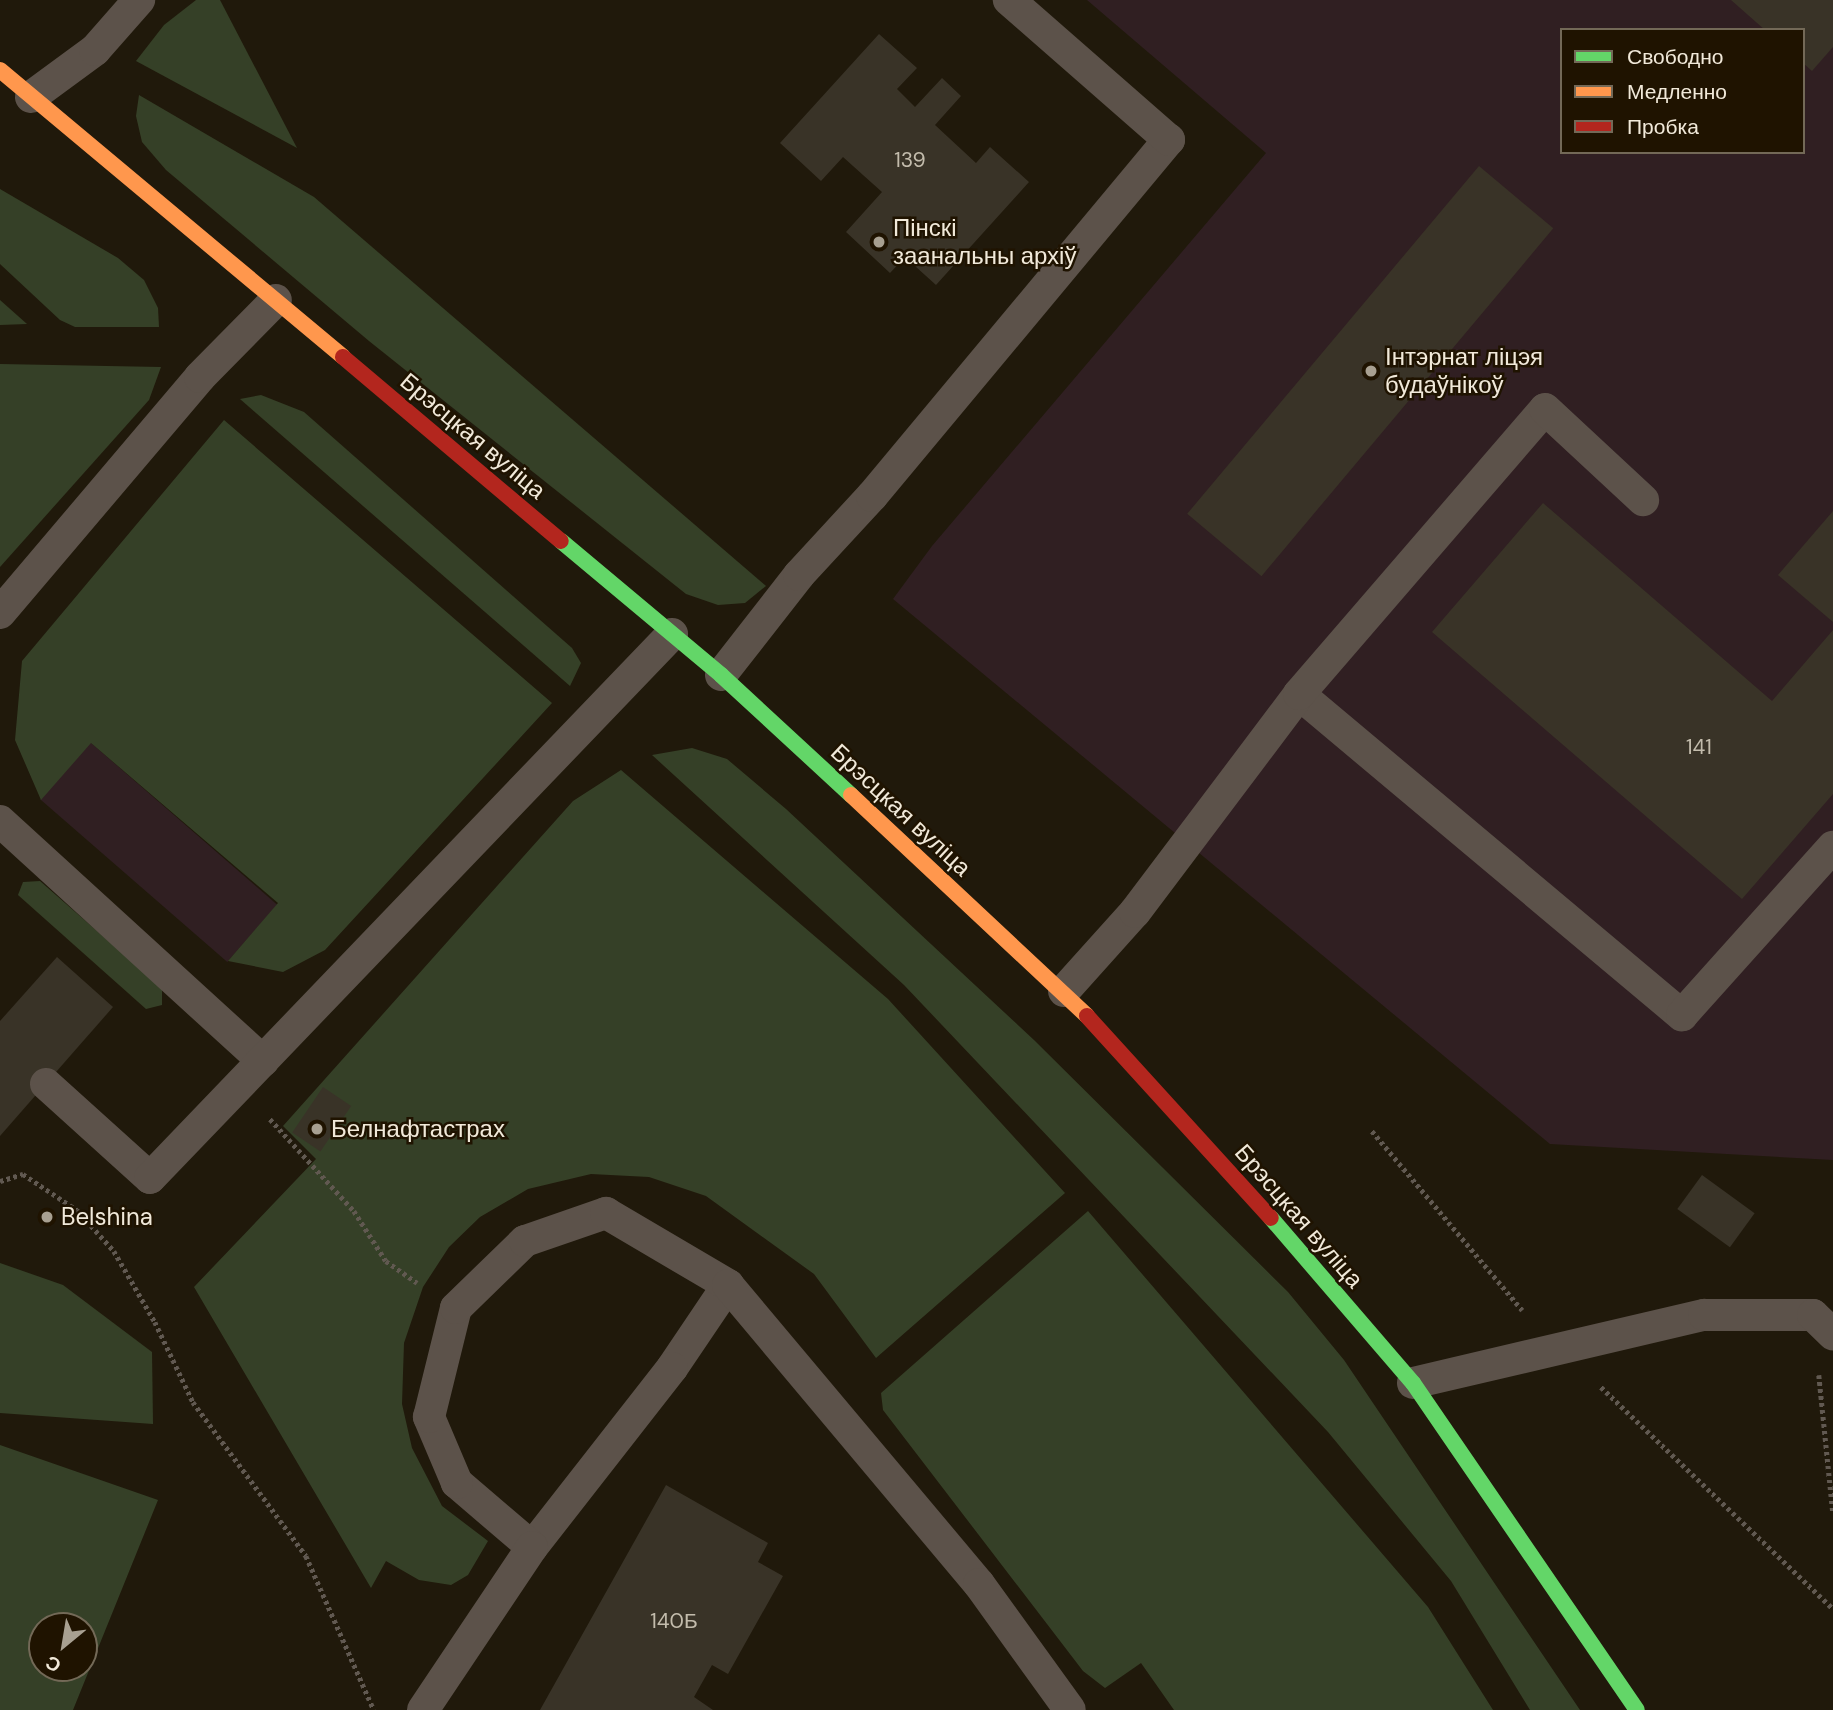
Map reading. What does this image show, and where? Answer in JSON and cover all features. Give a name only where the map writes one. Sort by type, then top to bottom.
[{"type":"main road","name":"Брэсцкая вуліца","points":[[0,70],[721,675],[1064,991],[1234,1175],[1413,1383],[1637,1710]]},
{"type":"lane","points":[[31,97],[95,50],[139,0]]},
{"type":"lane","points":[[721,675],[799,575],[872,496],[1169,140],[1009,0]]},
{"type":"lane","points":[[0,613],[200,377],[276,300]]},
{"type":"lane","points":[[1064,991],[1135,912],[1299,694],[1545,409],[1643,500]]},
{"type":"lane","points":[[46,1084],[150,1178],[672,634]]},
{"type":"lane","points":[[1299,694],[1682,1015],[1833,847]]},
{"type":"lane","points":[[0,821],[264,1061]]},
{"type":"lane","points":[[533,1548],[457,1483],[429,1417],[456,1308],[525,1241],[606,1213],[728,1285],[979,1584],[1070,1710]]},
{"type":"lane","points":[[423,1710],[533,1548],[672,1368],[728,1285]]},
{"type":"lane","points":[[1413,1383],[1704,1315],[1823,1325]]},
{"type":"path","points":[[264,1061],[265,1114],[354,1211],[386,1261],[456,1308]]},
{"type":"path","points":[[0,1181],[23,1174],[77,1210],[114,1251],[155,1322],[194,1402],[306,1556],[374,1710]]},
{"type":"path","points":[[1823,1325],[1833,1512]]},
{"type":"shaded area","points":[[1087,0],[1833,0],[1833,1160],[1550,1144],[893,599],[932,546],[1266,153]]},
{"type":"shaded area","points":[[90,742],[277,905],[227,962],[40,799]]},
{"type":"green space","points":[[196,0],[220,0],[297,148],[136,61],[164,25]]},
{"type":"green space","points":[[139,95],[314,197],[766,586],[745,603],[718,605],[686,594],[369,341],[166,170],[142,142],[136,116]]},
{"type":"green space","points":[[0,189],[118,258],[144,280],[158,308],[159,327],[75,327],[60,320],[0,264]]},
{"type":"green space","points":[[0,300],[27,324],[0,325]]},
{"type":"green space","points":[[0,364],[161,367],[149,400],[0,567]]},
{"type":"green space","points":[[261,395],[304,412],[572,648],[581,663],[570,686],[240,399]]},
{"type":"green space","points":[[224,420],[552,703],[325,950],[283,972],[228,961],[278,903],[91,743],[41,800],[15,740],[22,661]]},
{"type":"green space","points":[[692,748],[727,759],[786,809],[1034,1040],[1288,1292],[1344,1360],[1580,1710],[1530,1710],[1451,1581],[1328,1432],[904,985],[652,755]]},
{"type":"green space","points":[[621,770],[888,999],[1065,1193],[876,1358],[814,1274],[706,1196],[649,1177],[591,1174],[528,1189],[480,1217],[449,1247],[423,1287],[404,1343],[402,1404],[412,1448],[442,1506],[488,1541],[468,1575],[451,1585],[419,1580],[386,1561],[371,1588],[194,1287],[316,1159],[283,1126],[573,801]]},
{"type":"green space","points":[[40,881],[162,988],[162,1005],[146,1009],[18,895],[23,882]]},
{"type":"green space","points":[[1088,1211],[1428,1607],[1493,1710],[1174,1710],[1141,1663],[1105,1688],[1083,1671],[883,1410],[881,1393]]},
{"type":"green space","points":[[0,1263],[63,1285],[152,1352],[153,1424],[0,1413]]},
{"type":"green space","points":[[0,1445],[158,1500],[98,1648],[98,1612],[28,1612],[28,1682],[84,1682],[73,1710],[0,1710]]},
{"type":"building","points":[[1731,0],[1833,0],[1833,47],[1812,71],[1805,65],[1805,28],[1763,28]]},
{"type":"building","points":[[879,34],[917,68],[897,89],[915,107],[942,78],[961,96],[935,125],[976,163],[990,147],[1029,182],[936,285],[905,257],[890,273],[846,232],[882,192],[843,157],[821,181],[780,143]]},
{"type":"building","name":"Інтэрнат ліцэя будаўнікоў","points":[[1479,166],[1553,228],[1261,576],[1187,514]]},
{"type":"building","points":[[1543,503],[1772,701],[1833,630],[1833,794],[1742,899],[1432,632]]},
{"type":"building","points":[[1833,511],[1833,622],[1778,575]]},
{"type":"building","points":[[57,957],[113,1007],[0,1136],[0,1021]]},
{"type":"building","points":[[323,1087],[351,1106],[320,1152],[292,1133]]},
{"type":"building","points":[[1702,1175],[1755,1213],[1730,1247],[1677,1209]]},
{"type":"building","points":[[666,1485],[768,1543],[758,1562],[783,1576],[728,1674],[712,1665],[694,1697],[713,1710],[540,1710]]},
{"type":"traffic: fast","points":[[561,541],[721,675],[851,795]]},
{"type":"traffic: fast","points":[[1271,1218],[1413,1383],[1637,1710]]},
{"type":"traffic: slow","points":[[0,70],[343,357]]},
{"type":"traffic: slow","points":[[851,795],[1087,1016]]},
{"type":"traffic: jam","points":[[343,357],[561,541]]},
{"type":"traffic: jam","points":[[1087,1016],[1271,1218]]},
{"type":"place","name":"Пінскі заанальны архіў","points":[[879,242]]},
{"type":"place","name":"Інтэрнат ліцэя будаўнікоў","points":[[1371,371]]},
{"type":"place","name":"Белнафтастрах","points":[[317,1129]]},
{"type":"place","name":"Belshina","points":[[47,1217]]}]
